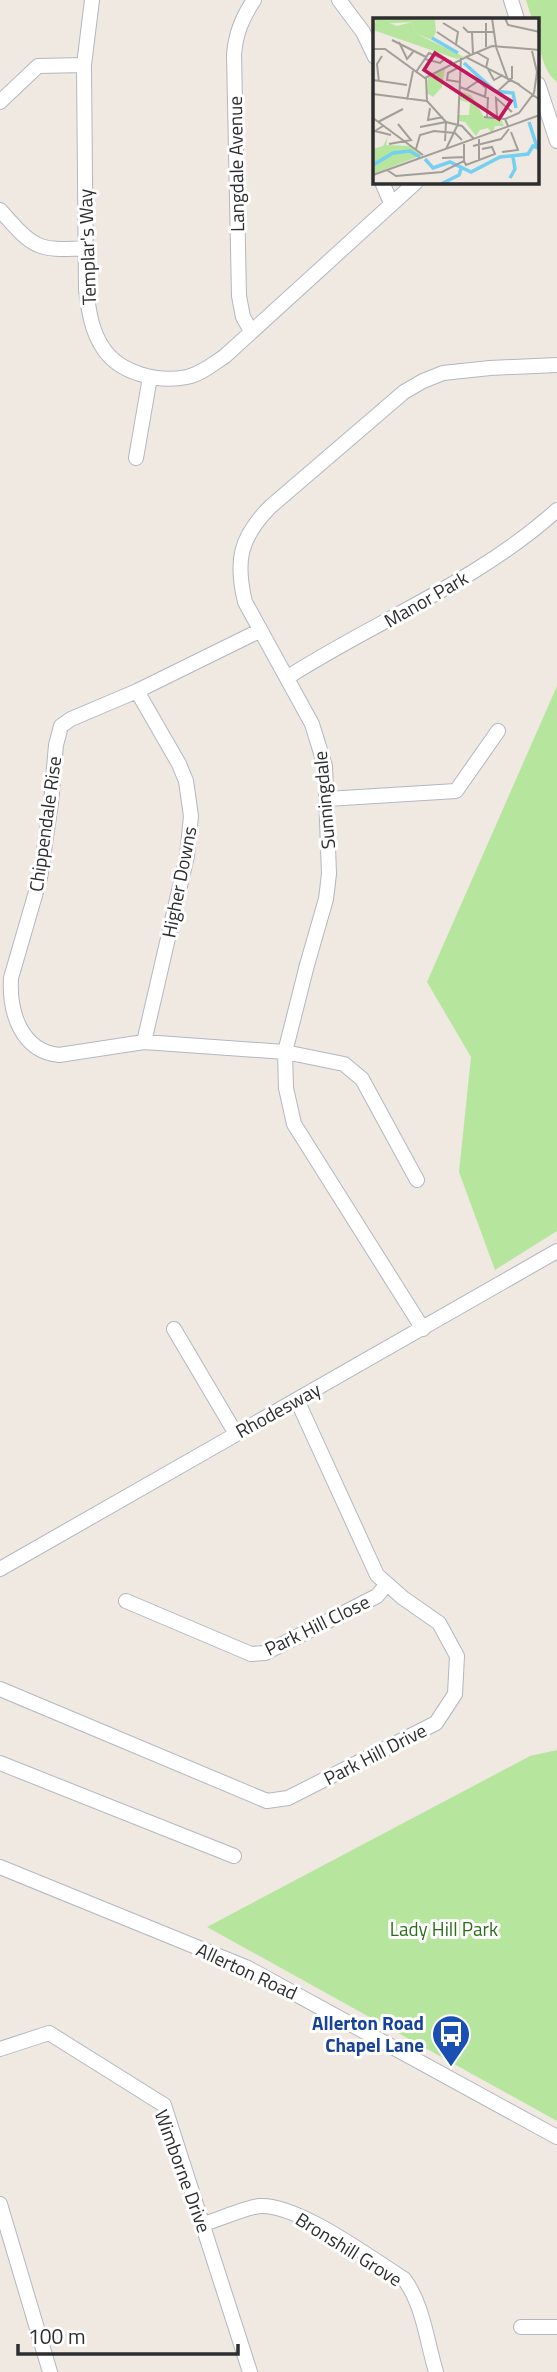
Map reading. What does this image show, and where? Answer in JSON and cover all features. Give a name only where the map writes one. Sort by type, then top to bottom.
[{"type":"street","name":"Templar's Way","points":[[92,0],[85,65],[85,248],[90,321],[104,350],[123,367],[150,377],[188,377],[206,369],[225,356],[414,184]]},
{"type":"street","name":"Langdale Avenue","points":[[251,331],[243,317],[239,296],[234,54],[236,35],[242,18],[254,0]]},
{"type":"street","points":[[339,0],[363,32],[373,53]]},
{"type":"street","points":[[511,0],[517,18]]},
{"type":"street","points":[[0,102],[38,66],[85,65]]},
{"type":"street","points":[[540,92],[557,141]]},
{"type":"street","points":[[384,184],[391,203]]},
{"type":"street","points":[[0,210],[34,245],[57,250],[85,248]]},
{"type":"street","name":"Sunningdale","points":[[423,1329],[294,1124],[286,1088],[285,1052],[326,899],[329,874],[324,766],[312,724],[245,603],[240,580],[240,556],[244,540],[270,507],[404,392],[443,373],[490,368],[557,366]]},
{"type":"street","points":[[136,458],[150,377]]},
{"type":"street","name":"Manor Park","points":[[288,677],[428,600],[483,565],[557,510]]},
{"type":"street","name":"Chippendale Rise","points":[[259,631],[61,726],[56,745],[40,878],[11,978],[10,994],[19,1027],[27,1039],[48,1054],[70,1054],[144,1042],[285,1052],[344,1064],[362,1079],[417,1180]]},
{"type":"street","name":"Higher Downs","points":[[137,691],[179,764],[186,781],[191,816],[187,856],[144,1042]]},
{"type":"street","points":[[327,799],[456,791],[498,731]]},
{"type":"street","name":"Rhodesway","points":[[0,1569],[557,1251]]},
{"type":"street","points":[[174,1329],[236,1434]]},
{"type":"street","name":"Park Hill Drive","points":[[0,1689],[267,1801],[288,1798],[436,1723],[455,1694],[457,1656],[439,1623],[402,1598],[377,1575],[297,1400]]},
{"type":"street","name":"Park Hill Close","points":[[126,1601],[251,1654],[265,1653],[377,1596],[387,1584]]},
{"type":"street","points":[[0,1763],[234,1856]]},
{"type":"street","name":"Allerton Road","points":[[0,1867],[248,1968],[557,2137]]},
{"type":"street","name":"Wimborne Drive","points":[[0,2049],[49,2033],[164,2105],[250,2372]]},
{"type":"street","points":[[0,2204],[50,2372]]},
{"type":"street","name":"Bronshill Grove","points":[[203,2224],[261,2206],[301,2215],[336,2236],[404,2280],[415,2299],[436,2372]]},
{"type":"street","points":[[521,2327],[557,2327]]},
{"type":"green space","points":[[526,0],[557,0],[557,82],[544,62],[540,44],[540,18],[532,18]]},
{"type":"green space","points":[[557,686],[557,1231],[495,1270],[459,1172],[471,1057],[427,982]]},
{"type":"green space","name":"Lady Hill Park","points":[[557,1750],[557,2121],[207,1927],[530,1756]]},
{"type":"place","name":"Allerton Road Chapel Lane","points":[[451,2068]]}]
